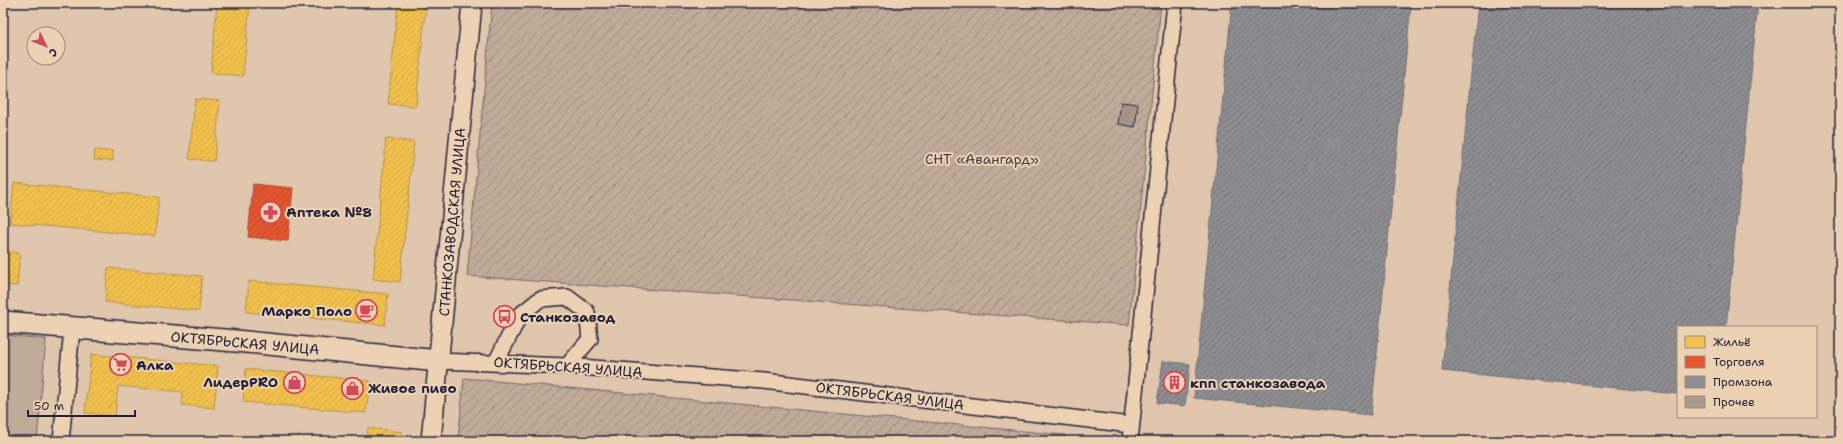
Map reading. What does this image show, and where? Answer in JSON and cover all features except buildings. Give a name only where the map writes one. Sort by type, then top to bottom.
[{"type":"main road","name":"ОКТЯБРЬСКАЯ УЛИЦА","points":[[3,322],[236,341],[439,360]]},
{"type":"street","name":"СТАНКОЗАВОДСКАЯ УЛИЦА","points":[[431,441],[472,3]]},
{"type":"street","points":[[1130,441],[1175,3]]},
{"type":"street","points":[[496,362],[520,315],[540,299],[568,297],[587,312],[590,339],[567,366]]},
{"type":"street","points":[[61,441],[72,328]]},
{"type":"street","name":"ОКТЯБРЬСКАЯ УЛИЦА","points":[[439,360],[567,366],[764,381],[1131,425]]},
{"type":"green space","name":"СНТ «Авангард»","points":[[492,3],[1161,3],[1129,325],[467,276]]},
{"type":"green space","points":[[3,335],[46,339],[37,441],[3,441]]},
{"type":"green space","points":[[464,378],[1065,435],[1064,441],[458,441]]},
{"type":"place","name":"Аптека №8","points":[[271,212]]},
{"type":"place","name":"Марко Поло","points":[[367,311]]},
{"type":"place","name":"Станкозавод","points":[[505,317]]},
{"type":"place","name":"Алка","points":[[120,365]]},
{"type":"place","name":"ЛидерPRO","points":[[294,382]]},
{"type":"place","name":"кпп станкозавода","points":[[1174,383]]},
{"type":"place","name":"Живое пиво","points":[[352,388]]}]
